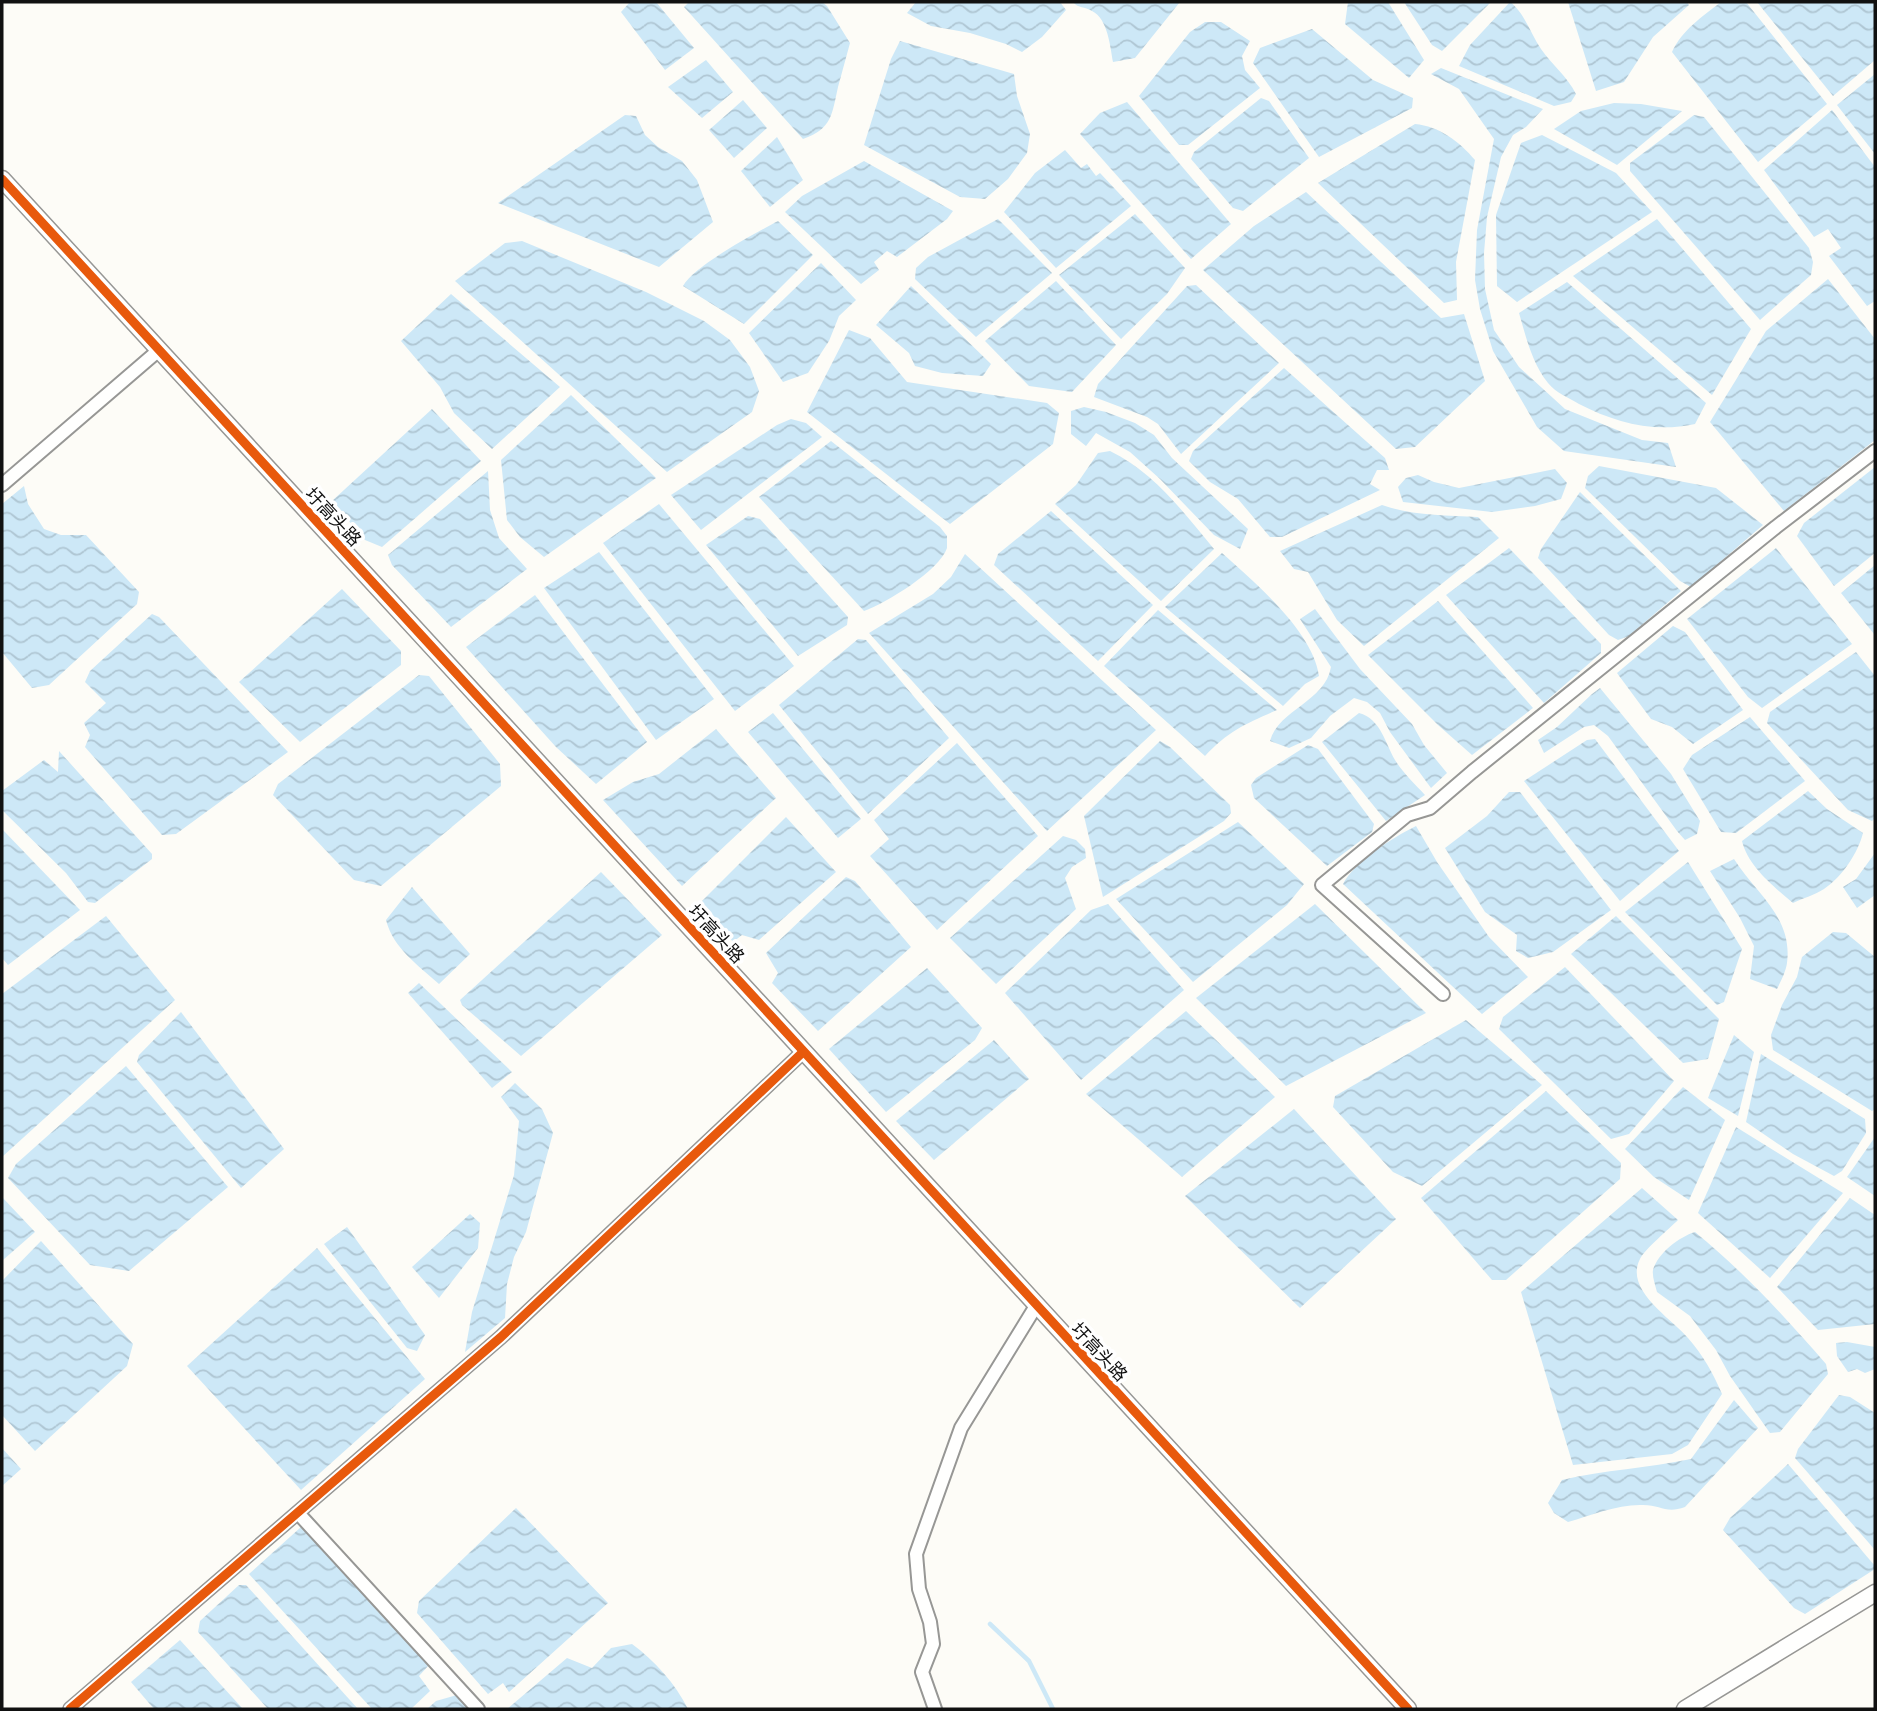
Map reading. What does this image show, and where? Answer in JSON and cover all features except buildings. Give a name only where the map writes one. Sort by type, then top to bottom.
[{"type":"street","name":"圩高头路","points":[[2,179],[1408,1709]]},
{"type":"street","points":[[2,485],[159,351]]},
{"type":"street","points":[[1443,994],[1322,885],[1407,815],[1430,808],[1776,527],[1875,451]]},
{"type":"street","points":[[70,1709],[501,1337],[803,1052]]},
{"type":"street","points":[[934,1709],[922,1672],[933,1644],[930,1622],[919,1589],[916,1554],[961,1427],[1036,1306]]},
{"type":"street","points":[[298,1513],[478,1709]]},
{"type":"street","points":[[1685,1709],[1875,1593]]},
{"type":"water","points":[[630,2],[656,2],[694,48],[665,70],[621,12]]},
{"type":"water","points":[[689,2],[822,2],[827,6],[850,43],[832,113],[825,125],[803,139],[684,7]]},
{"type":"water","points":[[916,2],[1060,2],[1066,10],[1042,37],[1022,52],[970,33],[931,26],[907,13]]},
{"type":"water","points":[[1073,2],[1180,2],[1135,58],[1113,62],[1102,20],[1092,11]]},
{"type":"water","points":[[1348,2],[1388,2],[1424,60],[1409,78],[1345,24]]},
{"type":"water","points":[[1404,2],[1491,2],[1442,51],[1432,45]]},
{"type":"water","points":[[1510,2],[1523,17],[1541,49],[1576,94],[1571,102],[1554,106],[1459,66],[1470,45]]},
{"type":"water","points":[[1568,2],[1687,2],[1689,5],[1653,37],[1624,82],[1596,91]]},
{"type":"water","points":[[1721,2],[1746,2],[1827,104],[1758,162],[1672,52],[1687,30]]},
{"type":"water","points":[[1757,2],[1875,2],[1875,60],[1833,96]]},
{"type":"water","points":[[1205,22],[1221,22],[1250,41],[1242,56],[1245,70],[1260,88],[1188,145],[1179,145],[1139,96],[1190,32]]},
{"type":"water","points":[[1312,29],[1373,80],[1413,98],[1412,108],[1319,157],[1253,63],[1260,48]]},
{"type":"water","points":[[900,41],[1014,74],[1017,96],[1030,134],[1027,153],[1008,179],[985,199],[960,197],[864,145],[891,59]]},
{"type":"water","points":[[706,60],[733,92],[702,118],[668,87]]},
{"type":"water","points":[[1441,68],[1543,109],[1526,127],[1513,135],[1501,157],[1487,217],[1485,289],[1494,330],[1519,367],[1565,409],[1642,440],[1668,443],[1676,467],[1564,451],[1537,427],[1493,351],[1480,309],[1475,280],[1477,230],[1494,139],[1459,89],[1431,74]]},
{"type":"water","points":[[1875,74],[1875,154],[1837,105]]},
{"type":"water","points":[[1261,98],[1269,101],[1309,158],[1243,211],[1233,208],[1191,159],[1194,152]]},
{"type":"water","points":[[743,100],[767,128],[734,158],[709,130]]},
{"type":"water","points":[[1127,102],[1231,224],[1191,259],[1080,134],[1100,113]]},
{"type":"water","points":[[1614,103],[1641,104],[1682,111],[1617,165],[1554,129],[1581,111]]},
{"type":"water","points":[[1832,110],[1875,167],[1875,301],[1867,306],[1829,256],[1841,248],[1828,229],[1814,237],[1764,170]]},
{"type":"water","points":[[625,115],[636,116],[645,135],[658,147],[682,161],[697,180],[713,222],[659,267],[498,203]]},
{"type":"water","points":[[1694,115],[1704,117],[1809,248],[1813,262],[1811,275],[1760,320],[1630,171],[1630,163]]},
{"type":"water","points":[[1415,124],[1424,125],[1448,136],[1475,160],[1456,262],[1457,300],[1444,303],[1318,183]]},
{"type":"water","points":[[1542,135],[1616,173],[1652,212],[1517,302],[1497,286],[1496,215],[1521,143]]},
{"type":"water","points":[[777,137],[803,180],[770,207],[741,171]]},
{"type":"water","points":[[1065,150],[1081,168],[1087,164],[1096,176],[1100,173],[1131,206],[1056,268],[1004,212],[1035,173]]},
{"type":"water","points":[[864,161],[953,211],[947,219],[897,257],[887,251],[874,262],[879,270],[861,284],[785,212],[802,196]]},
{"type":"water","points":[[1306,192],[1441,318],[1464,314],[1485,381],[1415,447],[1396,449],[1203,270],[1254,226]]},
{"type":"water","points":[[1135,214],[1185,268],[1167,294],[1121,339],[1059,275]]},
{"type":"water","points":[[998,219],[1052,273],[976,337],[915,279],[916,268],[928,257]]},
{"type":"water","points":[[1657,219],[1751,329],[1712,395],[1573,276]]},
{"type":"water","points":[[778,221],[813,255],[744,324],[683,286],[712,260]]},
{"type":"water","points":[[522,241],[646,292],[704,321],[730,340],[750,367],[759,391],[752,412],[667,472],[455,281],[505,243]]},
{"type":"water","points":[[821,263],[856,300],[839,316],[829,341],[808,373],[783,382],[749,333]]},
{"type":"water","points":[[1828,279],[1875,339],[1875,440],[1784,511],[1710,422],[1766,331]]},
{"type":"water","points":[[1056,281],[1116,345],[1072,392],[1029,386],[985,341]]},
{"type":"water","points":[[1567,282],[1706,403],[1695,424],[1650,427],[1621,421],[1579,404],[1548,383],[1534,358],[1519,313]]},
{"type":"water","points":[[1196,285],[1279,363],[1181,454],[1158,424],[1147,417],[1094,397],[1098,384],[1187,286]]},
{"type":"water","points":[[911,286],[991,364],[983,376],[942,373],[915,366],[909,353],[876,325]]},
{"type":"water","points":[[451,294],[560,387],[492,449],[454,413],[440,387],[401,341]]},
{"type":"water","points":[[849,330],[870,338],[907,382],[1047,403],[1059,413],[1053,444],[950,524],[807,412]]},
{"type":"water","points":[[1284,368],[1385,458],[1389,470],[1377,470],[1370,484],[1380,490],[1282,537],[1270,537],[1238,499],[1210,482],[1189,461],[1193,451]]},
{"type":"water","points":[[571,395],[656,478],[544,557],[520,537],[507,520],[501,460]]},
{"type":"water","points":[[1084,407],[1135,423],[1154,435],[1172,458],[1248,529],[1240,549],[1214,535],[1130,452],[1096,433],[1086,446],[1071,434],[1071,411]]},
{"type":"water","points":[[432,409],[481,461],[382,547],[365,540],[332,501]]},
{"type":"water","points":[[791,419],[806,423],[822,437],[701,530],[671,495],[777,425]]},
{"type":"water","points":[[831,441],[940,527],[947,536],[947,548],[942,557],[923,576],[898,594],[864,611],[759,497]]},
{"type":"water","points":[[1110,451],[1141,470],[1154,482],[1214,549],[1161,601],[1055,504],[1076,485],[1098,453]]},
{"type":"water","points":[[1599,466],[1716,488],[1763,525],[1691,587],[1680,581],[1585,488],[1588,476]]},
{"type":"water","points":[[1875,467],[1875,553],[1834,586],[1797,536],[1804,523]]},
{"type":"water","points":[[1555,469],[1567,483],[1561,499],[1492,512],[1403,502],[1398,487],[1406,478],[1418,475],[1459,488]]},
{"type":"water","points":[[488,471],[490,510],[499,538],[527,569],[451,627],[392,565],[388,555]]},
{"type":"water","points":[[24,486],[28,504],[44,529],[61,535],[86,535],[139,592],[137,604],[49,685],[32,688],[2,652],[2,504]]},
{"type":"water","points":[[1580,492],[1681,591],[1629,636],[1618,640],[1609,635],[1538,558],[1541,549]]},
{"type":"water","points":[[659,504],[794,666],[735,711],[603,543]]},
{"type":"water","points":[[1382,505],[1417,513],[1478,517],[1499,538],[1364,646],[1337,620],[1308,572],[1294,569],[1280,551]]},
{"type":"water","points":[[1051,511],[1153,605],[1098,661],[994,565],[998,554]]},
{"type":"water","points":[[748,516],[760,519],[848,617],[847,625],[798,656],[706,545]]},
{"type":"water","points":[[1509,548],[1601,644],[1601,653],[1544,703],[1446,595]]},
{"type":"water","points":[[1776,548],[1852,644],[1762,708],[1748,697],[1687,619]]},
{"type":"water","points":[[599,552],[714,699],[656,740],[544,588]]},
{"type":"water","points":[[1222,553],[1280,608],[1306,642],[1314,659],[1319,676],[1305,684],[1283,706],[1165,607]]},
{"type":"water","points":[[965,554],[1156,730],[1047,831],[869,633],[933,594],[951,577]]},
{"type":"water","points":[[1875,565],[1875,634],[1874,634],[1841,593]]},
{"type":"water","points":[[342,589],[401,651],[401,665],[300,742],[239,682]]},
{"type":"water","points":[[535,595],[647,742],[596,784],[556,747],[466,647]]},
{"type":"water","points":[[1438,601],[1533,708],[1472,755],[1368,655]]},
{"type":"water","points":[[1315,609],[1360,669],[1412,724],[1424,745],[1447,773],[1431,788],[1390,732],[1380,713],[1367,702],[1354,698],[1330,716],[1311,738],[1289,748],[1270,741],[1282,721],[1320,689],[1327,679],[1331,667],[1300,619]]},
{"type":"water","points":[[1158,610],[1277,710],[1238,729],[1205,756],[1104,666]]},
{"type":"water","points":[[152,614],[159,617],[288,752],[176,834],[162,835],[85,747],[90,735],[84,723],[106,703],[85,682],[90,671]]},
{"type":"water","points":[[1673,626],[1685,632],[1743,710],[1693,744],[1672,727],[1651,719],[1617,673]]},
{"type":"water","points":[[858,639],[866,640],[949,738],[868,814],[779,705]]},
{"type":"water","points":[[1856,652],[1875,676],[1875,818],[1872,821],[1848,810],[1767,723],[1770,712]]},
{"type":"water","points":[[419,675],[429,676],[500,764],[501,786],[381,886],[354,880],[273,795],[278,784]]},
{"type":"water","points":[[1600,688],[1671,774],[1700,821],[1697,834],[1685,840],[1608,736],[1594,725],[1584,727],[1544,753],[1538,740],[1557,727]]},
{"type":"water","points":[[773,713],[861,819],[838,838],[748,732]]},
{"type":"water","points":[[1359,713],[1377,726],[1398,765],[1425,795],[1386,821],[1322,742]]},
{"type":"water","points":[[1750,717],[1805,781],[1736,833],[1721,832],[1683,769],[1692,755]]},
{"type":"water","points":[[716,729],[776,798],[682,886],[603,800],[633,782],[659,774]]},
{"type":"water","points":[[1595,739],[1679,851],[1620,901],[1524,781],[1587,740]]},
{"type":"water","points":[[1160,741],[1170,747],[1230,805],[1231,813],[1224,821],[1103,897],[1084,816]]},
{"type":"water","points":[[957,743],[1038,836],[937,930],[870,856],[889,839],[874,820]]},
{"type":"water","points":[[1308,745],[1318,749],[1374,824],[1372,832],[1327,866],[1254,798],[1251,785],[1256,778]]},
{"type":"water","points":[[59,751],[152,854],[152,859],[95,903],[88,902],[66,873],[2,810],[2,791],[44,760],[58,772]]},
{"type":"water","points":[[1808,791],[1827,809],[1863,833],[1853,856],[1831,884],[1793,903],[1756,867],[1742,841]]},
{"type":"water","points":[[1509,792],[1520,792],[1611,910],[1553,952],[1528,958],[1516,951],[1517,935],[1485,912],[1445,848],[1487,816]]},
{"type":"water","points":[[786,817],[836,872],[759,940],[742,935],[733,942],[701,902]]},
{"type":"water","points":[[1238,822],[1304,884],[1287,905],[1193,982],[1116,899]]},
{"type":"water","points":[[1416,826],[1437,862],[1489,937],[1528,977],[1482,1014],[1343,884],[1365,859]]},
{"type":"water","points":[[2,829],[80,910],[8,965],[2,958]]},
{"type":"water","points":[[1063,836],[1076,840],[1085,849],[1086,858],[1072,867],[1065,878],[1076,909],[996,984],[950,938]]},
{"type":"water","points":[[1875,853],[1875,895],[1857,908],[1843,887],[1856,879]]},
{"type":"water","points":[[1734,859],[1771,907],[1784,932],[1787,963],[1777,989],[1750,979],[1754,946],[1710,871]]},
{"type":"water","points":[[1688,862],[1742,949],[1724,1002],[1717,1005],[1625,912]]},
{"type":"water","points":[[601,872],[662,935],[521,1056],[462,1005],[460,1000]]},
{"type":"water","points":[[846,877],[855,881],[911,947],[818,1031],[772,983],[778,973],[766,953]]},
{"type":"water","points":[[412,887],[470,954],[439,984],[400,948],[386,920]]},
{"type":"water","points":[[1108,904],[1184,990],[1081,1080],[1005,993],[1091,910]]},
{"type":"water","points":[[1315,904],[1426,1013],[1286,1086],[1196,998]]},
{"type":"water","points":[[106,916],[175,1000],[2,1157],[2,994]]},
{"type":"water","points":[[1616,916],[1719,1019],[1708,1059],[1683,1063],[1571,954]]},
{"type":"water","points":[[1833,932],[1846,933],[1875,957],[1875,1109],[1872,1111],[1773,1050],[1771,1035],[1782,1005],[1797,977],[1802,957]]},
{"type":"water","points":[[1565,967],[1674,1081],[1629,1134],[1611,1139],[1499,1029],[1503,1017]]},
{"type":"water","points":[[927,968],[982,1028],[975,1040],[886,1112],[829,1049]]},
{"type":"water","points":[[419,983],[512,1072],[492,1088],[408,993]]},
{"type":"water","points":[[1186,1011],[1275,1097],[1182,1177],[1086,1094]]},
{"type":"water","points":[[181,1012],[284,1149],[241,1188],[137,1062],[139,1055]]},
{"type":"water","points":[[1466,1020],[1542,1085],[1422,1186],[1393,1172],[1333,1107],[1335,1096]]},
{"type":"water","points":[[1734,1035],[1754,1052],[1738,1116],[1708,1098]]},
{"type":"water","points":[[994,1040],[1029,1079],[934,1160],[896,1121]]},
{"type":"water","points":[[1761,1054],[1865,1119],[1866,1133],[1842,1171],[1834,1176],[1793,1154],[1746,1122]]},
{"type":"water","points":[[126,1066],[228,1187],[129,1271],[90,1265],[8,1178],[16,1164]]},
{"type":"water","points":[[515,1083],[542,1109],[553,1133],[526,1232],[514,1257],[507,1284],[505,1318],[465,1352],[472,1312],[514,1175],[519,1121],[501,1097]]},
{"type":"water","points":[[1683,1087],[1725,1120],[1689,1200],[1654,1177],[1625,1149]]},
{"type":"water","points":[[1546,1091],[1621,1163],[1620,1179],[1506,1280],[1492,1280],[1421,1198]]},
{"type":"water","points":[[1294,1109],[1396,1219],[1300,1308],[1185,1196]]},
{"type":"water","points":[[1736,1127],[1843,1193],[1770,1278],[1698,1213]]},
{"type":"water","points":[[1875,1137],[1875,1196],[1847,1177]]},
{"type":"water","points":[[1642,1188],[1678,1220],[1642,1255],[1637,1270],[1638,1282],[1652,1303],[1698,1351],[1722,1394],[1688,1445],[1672,1454],[1573,1465],[1521,1292]]},
{"type":"water","points":[[2,1197],[35,1232],[3,1260],[2,1259]]},
{"type":"water","points":[[1850,1198],[1875,1215],[1875,1324],[1818,1330],[1777,1287]]},
{"type":"water","points":[[470,1214],[480,1223],[478,1248],[439,1298],[412,1267]]},
{"type":"water","points":[[347,1227],[425,1335],[417,1351],[407,1348],[324,1244]]},
{"type":"water","points":[[1695,1232],[1764,1295],[1826,1364],[1828,1374],[1780,1432],[1770,1433],[1730,1376],[1716,1350],[1690,1316],[1657,1292],[1653,1270],[1659,1258],[1676,1242]]},
{"type":"water","points":[[41,1241],[133,1344],[127,1366],[35,1451],[2,1415],[2,1281]]},
{"type":"water","points":[[317,1248],[425,1379],[301,1490],[187,1366]]},
{"type":"water","points":[[1847,1342],[1875,1347],[1875,1369],[1865,1373],[1857,1369],[1848,1372],[1837,1356],[1836,1343]]},
{"type":"water","points":[[1839,1395],[1850,1397],[1875,1413],[1875,1550],[1795,1458],[1798,1449]]},
{"type":"water","points":[[1734,1400],[1758,1428],[1685,1507],[1673,1510],[1649,1505],[1624,1506],[1568,1522],[1554,1513],[1548,1503],[1562,1480],[1691,1459]]},
{"type":"water","points":[[2,1448],[21,1469],[2,1486]]},
{"type":"water","points":[[1788,1464],[1875,1566],[1875,1569],[1805,1614],[1794,1608],[1723,1530],[1730,1518]]},
{"type":"water","points":[[516,1508],[608,1603],[509,1692],[503,1683],[488,1694],[417,1613],[419,1601]]},
{"type":"water","points":[[301,1527],[429,1665],[419,1676],[430,1691],[411,1709],[372,1709],[249,1574]]},
{"type":"water","points":[[239,1585],[246,1585],[358,1709],[268,1709],[198,1632],[200,1621]]},
{"type":"water","points":[[180,1640],[243,1709],[154,1709],[131,1682]]},
{"type":"water","points":[[632,1644],[664,1673],[688,1709],[507,1709],[567,1658],[592,1668],[611,1648]]},
{"type":"water","points":[[457,1695],[471,1709],[427,1709],[436,1701]]},
{"type":"waterway","points":[[990,1624],[1029,1661],[1053,1709]]},
{"type":"cycle path","points":[[2,179],[1408,1709]]},
{"type":"cycle path","points":[[70,1709],[501,1337],[803,1052]]}]
